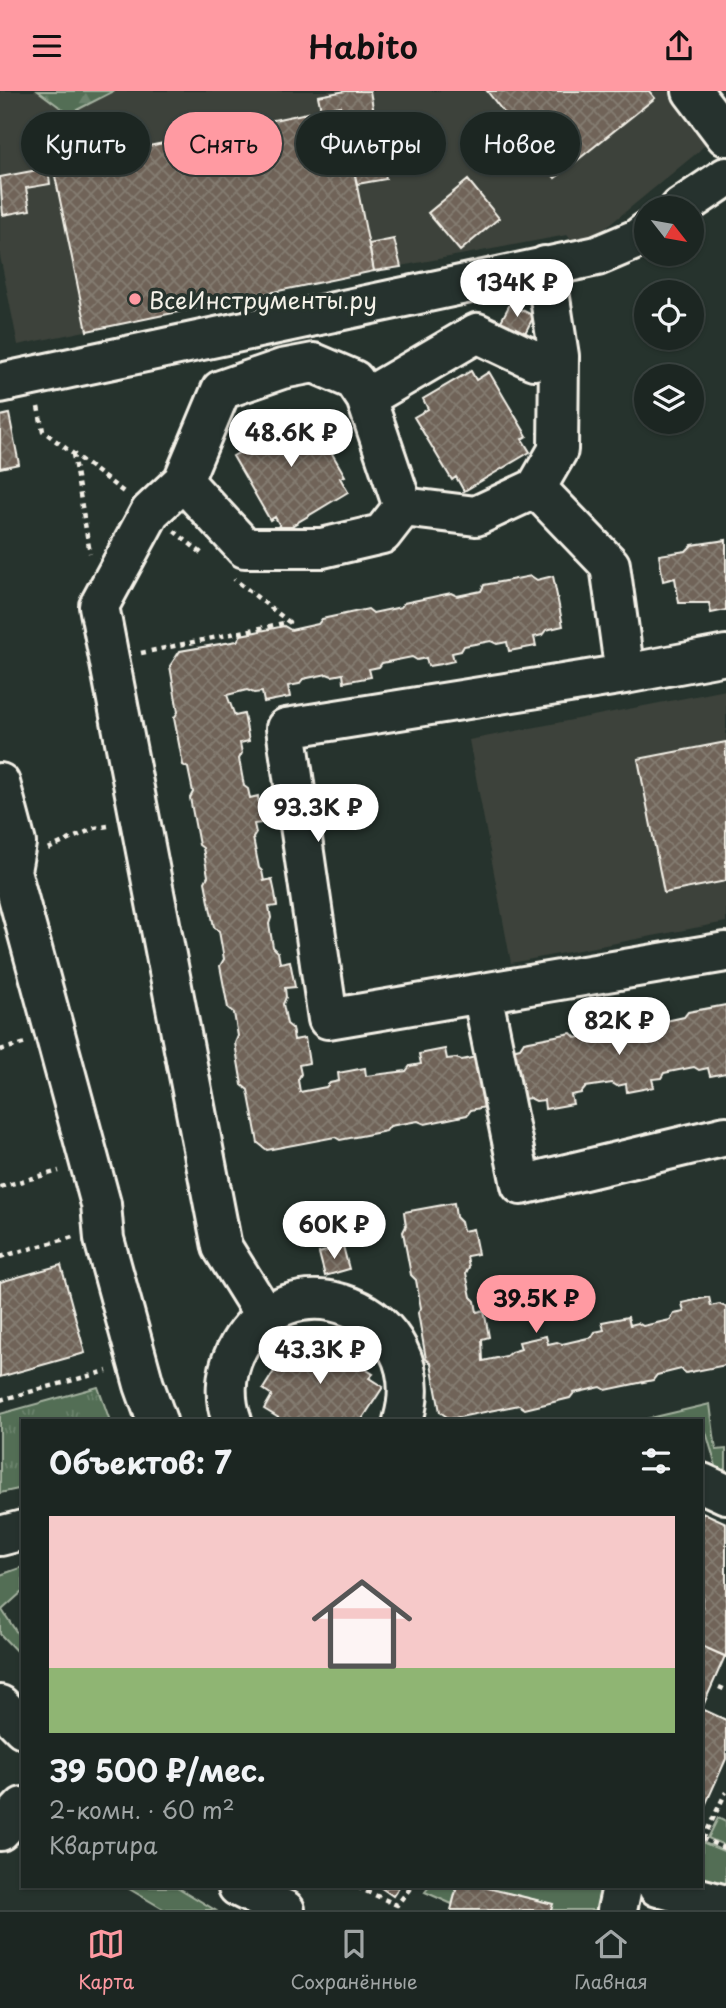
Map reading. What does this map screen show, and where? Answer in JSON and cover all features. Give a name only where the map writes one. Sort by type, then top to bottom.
[{"type":"street","points":[[692,91],[726,136]]},
{"type":"street","points":[[698,196],[726,177]]},
{"type":"street","points":[[0,383],[597,256],[634,240]]},
{"type":"street","points":[[403,507],[476,516],[536,488],[558,450],[559,356],[545,266]]},
{"type":"street","points":[[366,398],[477,333],[534,360],[559,356]]},
{"type":"street","points":[[265,1316],[222,1247],[99,606],[150,512],[183,481],[221,390],[282,369],[314,363],[354,380],[366,398],[403,507]]},
{"type":"street","points":[[183,481],[245,548],[322,548],[382,534],[403,507]]},
{"type":"street","points":[[536,488],[610,565],[625,674]]},
{"type":"street","points":[[726,655],[625,674],[286,728],[328,1019],[726,952]]},
{"type":"street","points":[[0,783],[16,843],[8,864],[101,1204],[103,1229],[138,1362],[156,1419]]},
{"type":"street","points":[[482,993],[521,1185],[726,1136]]},
{"type":"street","points":[[232,1419],[227,1399],[227,1380],[231,1361],[239,1344],[265,1316],[290,1304],[319,1299],[338,1301],[356,1308],[372,1317],[386,1330],[404,1363],[408,1391],[402,1419]]},
{"type":"street","points":[[703,1483],[726,1494]]},
{"type":"street","points":[[0,1536],[21,1531]]},
{"type":"street","points":[[0,1705],[21,1726]]},
{"type":"street","points":[[0,1831],[21,1809]]},
{"type":"street","points":[[240,1888],[285,1910]]},
{"type":"street","points":[[617,1910],[622,1888]]},
{"type":"street","points":[[662,1888],[726,1905]]},
{"type":"path","points":[[72,453],[90,555]]},
{"type":"path","points":[[8,864],[95,828],[140,819]]},
{"type":"path","points":[[0,1187],[90,1162]]},
{"type":"path","points":[[0,1257],[103,1229]]},
{"type":"path","points":[[0,1400],[138,1362]]},
{"type":"path","points":[[719,1687],[726,1691]]},
{"type":"path","points":[[703,1837],[726,1792]]},
{"type":"path","points":[[703,1839],[726,1849]]},
{"type":"path","points":[[359,1888],[397,1905],[410,1888]]},
{"type":"shaded area","points":[[0,91],[673,91],[710,139],[644,196],[634,196],[634,205],[580,249],[567,235],[374,271],[18,345],[0,256]]},
{"type":"shaded area","points":[[726,690],[726,922],[511,963],[469,740]]},
{"type":"green space","points":[[38,91],[114,91],[73,112],[66,112]]},
{"type":"green space","points":[[98,1387],[109,1419],[21,1419],[21,1488],[0,1493],[0,1414]]},
{"type":"green space","points":[[710,1404],[716,1450],[726,1449],[726,1480],[712,1473],[716,1466],[706,1432],[703,1433],[703,1419],[646,1419]]},
{"type":"green space","points":[[21,1568],[21,1593],[2,1610],[21,1639],[21,1656],[0,1634],[0,1575]]},
{"type":"green space","points":[[718,1818],[726,1822],[726,1846],[708,1838]]},
{"type":"green space","points":[[703,1842],[726,1852],[726,1894],[703,1887]]},
{"type":"green space","points":[[128,1888],[179,1888],[215,1910],[165,1910]]},
{"type":"green space","points":[[428,1888],[457,1888],[452,1904],[425,1892]]},
{"type":"green space","points":[[487,1888],[606,1888],[608,1910],[551,1910],[552,1904]]},
{"type":"building","points":[[346,91],[370,91],[374,112],[342,112],[341,106],[321,110],[318,96]]},
{"type":"building","points":[[487,91],[649,91],[655,98],[580,158],[580,112],[503,112]]},
{"type":"building","points":[[341,106],[342,112],[312,112]]},
{"type":"building","points":[[296,115],[296,175],[355,175],[374,271],[87,331],[55,175],[150,175],[150,146],[164,143],[164,175],[282,175],[282,118]]},
{"type":"building","points":[[21,173],[49,175],[50,184],[26,188],[30,210],[3,215],[0,177]]},
{"type":"building","points":[[355,175],[385,175],[386,179],[357,184]]},
{"type":"building","points":[[468,180],[499,218],[460,251],[428,213]]},
{"type":"building","points":[[394,239],[401,267],[374,271],[369,244]]},
{"type":"building","points":[[510,304],[534,316],[524,335],[500,323]]},
{"type":"building","points":[[471,371],[476,380],[489,372],[527,436],[522,439],[530,452],[464,491],[456,477],[452,480],[414,417],[428,409],[423,399]]},
{"type":"building","points":[[290,410],[295,419],[308,412],[345,476],[340,478],[348,492],[283,531],[275,517],[270,520],[233,456],[247,448],[241,439]]},
{"type":"building","points":[[9,414],[19,464],[0,468],[0,416]]},
{"type":"building","points":[[726,540],[726,610],[711,613],[709,603],[679,603],[675,578],[663,581],[659,555],[686,551],[692,545]]},
{"type":"building","points":[[531,576],[537,580],[553,576],[563,626],[546,630],[542,635],[534,637],[536,646],[509,651],[507,642],[497,644],[491,641],[464,646],[461,651],[452,653],[454,661],[441,664],[428,666],[426,658],[417,660],[412,657],[382,663],[379,667],[369,669],[371,677],[344,682],[343,674],[327,674],[303,679],[299,684],[288,686],[290,697],[264,702],[262,692],[247,690],[227,695],[235,716],[244,714],[249,741],[240,743],[242,753],[239,759],[244,786],[248,789],[250,798],[258,796],[262,823],[254,824],[256,833],[253,838],[264,881],[272,879],[275,893],[277,906],[269,907],[273,947],[278,952],[280,963],[290,961],[295,987],[285,988],[286,997],[283,1004],[287,1024],[292,1028],[294,1040],[305,1038],[309,1063],[299,1065],[300,1092],[326,1087],[339,1081],[338,1073],[365,1068],[366,1076],[406,1071],[410,1066],[421,1064],[419,1054],[445,1049],[447,1059],[476,1057],[485,1107],[471,1110],[467,1115],[425,1124],[418,1121],[390,1126],[386,1131],[340,1140],[335,1137],[267,1150],[258,1143],[248,1090],[242,1085],[235,1043],[238,1036],[234,1013],[228,1008],[220,966],[224,959],[219,931],[214,927],[205,882],[208,876],[203,848],[199,845],[190,798],[193,792],[188,768],[183,765],[174,718],[178,712],[170,666],[180,651],[237,641],[241,635],[284,626],[291,630],[318,624],[322,619],[368,609],[373,613],[451,593],[457,596],[481,591],[484,585]]},
{"type":"building","points":[[726,742],[726,881],[664,893],[638,759]]},
{"type":"building","points":[[726,1005],[726,1073],[710,1076],[708,1068],[699,1070],[694,1067],[664,1073],[661,1078],[652,1079],[654,1087],[627,1092],[626,1084],[586,1087],[581,1093],[571,1095],[573,1104],[545,1109],[544,1100],[517,1100],[507,1051],[520,1048],[524,1042],[571,1033],[576,1038],[601,1033],[605,1028],[652,1020],[657,1023],[684,1017],[688,1012]]},
{"type":"building","points":[[454,1203],[456,1217],[461,1222],[463,1231],[473,1229],[478,1254],[467,1256],[469,1267],[466,1273],[477,1312],[484,1310],[489,1337],[482,1339],[483,1361],[506,1356],[521,1349],[519,1342],[546,1336],[548,1344],[562,1344],[592,1337],[595,1332],[604,1330],[602,1322],[628,1317],[630,1325],[638,1323],[643,1326],[670,1320],[674,1314],[684,1312],[682,1303],[709,1297],[711,1306],[719,1304],[726,1307],[726,1365],[686,1373],[681,1369],[657,1375],[653,1380],[606,1390],[601,1387],[574,1393],[570,1398],[525,1409],[519,1405],[450,1419],[440,1412],[431,1363],[426,1359],[418,1313],[421,1308],[416,1280],[411,1275],[403,1232],[406,1226],[404,1212]]},
{"type":"building","points":[[343,1246],[349,1269],[325,1276],[319,1253]]},
{"type":"building","points":[[61,1265],[85,1353],[0,1377],[0,1282]]},
{"type":"building","points":[[310,1334],[373,1374],[369,1378],[383,1387],[362,1419],[281,1419],[264,1409],[272,1395],[263,1389],[293,1341],[302,1347]]},
{"type":"building","points":[[703,1512],[726,1523],[726,1657],[703,1646]]},
{"type":"building","points":[[703,1646],[725,1656],[703,1706]]},
{"type":"building","points":[[703,1709],[726,1720],[726,1759],[704,1808]]},
{"type":"building","points":[[381,1888],[398,1888],[393,1896]]},
{"type":"building","points":[[457,1888],[487,1888],[553,1904],[551,1910],[451,1910]]},
{"type":"place","name":"ВсеИнструменты.ру","points":[[135,299]]}]
